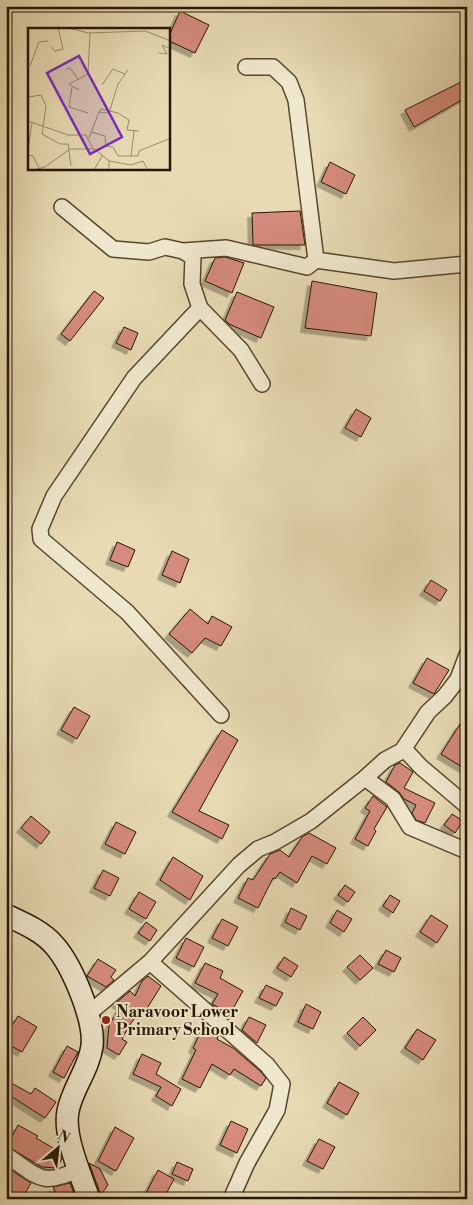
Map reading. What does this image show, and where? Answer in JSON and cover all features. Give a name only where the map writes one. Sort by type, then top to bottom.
[{"type":"main road","points":[[6,915],[38,931],[54,944],[68,964],[93,1031],[91,1049],[68,1111],[69,1133],[89,1199]]},
{"type":"street","points":[[246,67],[273,68],[289,82],[296,100],[316,260]]},
{"type":"street","points":[[62,208],[113,250],[148,252],[165,248],[183,251],[226,248],[307,267],[316,260],[394,271],[467,264]]},
{"type":"street","points":[[183,251],[193,257],[192,284],[200,308],[241,350],[262,384]]},
{"type":"street","points":[[200,308],[134,378],[54,496],[40,529],[41,539],[127,612],[221,715]]},
{"type":"street","points":[[87,1015],[130,976],[150,962],[239,865],[258,849],[275,842],[311,821],[385,760],[402,751],[428,712],[445,696],[458,678],[467,655]]},
{"type":"street","points":[[402,751],[408,753],[421,767],[467,806]]},
{"type":"street","points":[[365,778],[393,799],[410,827],[467,851]]},
{"type":"street","points":[[150,962],[267,1066],[282,1084],[277,1110],[247,1163],[231,1199]]},
{"type":"street","points":[[6,1155],[38,1176],[50,1180],[59,1179],[79,1169]]},
{"type":"building","points":[[180,11],[209,25],[195,53],[170,41],[170,34]]},
{"type":"building","points":[[461,82],[467,92],[467,97],[414,127],[405,110]]},
{"type":"building","points":[[330,162],[355,175],[346,194],[321,182]]},
{"type":"building","points":[[300,211],[305,245],[253,245],[252,213]]},
{"type":"building","points":[[225,257],[244,263],[232,293],[205,281],[215,258]]},
{"type":"building","points":[[312,281],[377,293],[371,336],[305,328]]},
{"type":"building","points":[[94,291],[104,298],[70,341],[61,334]]},
{"type":"building","points":[[237,292],[274,307],[261,338],[229,324],[225,320]]},
{"type":"building","points":[[124,327],[138,333],[131,350],[116,343]]},
{"type":"building","points":[[356,409],[371,418],[361,437],[345,428]]},
{"type":"building","points":[[117,542],[135,550],[128,567],[110,560]]},
{"type":"building","points":[[172,551],[189,559],[180,583],[162,575]]},
{"type":"building","points":[[431,580],[447,590],[440,601],[424,591]]},
{"type":"building","points":[[190,609],[208,624],[212,616],[232,627],[221,646],[205,638],[192,653],[169,634]]},
{"type":"building","points":[[427,658],[449,670],[434,694],[413,683]]},
{"type":"building","points":[[74,707],[90,716],[77,739],[61,730]]},
{"type":"building","points":[[460,724],[467,728],[467,770],[441,754]]},
{"type":"building","points":[[222,730],[238,740],[199,811],[229,825],[222,839],[172,812]]},
{"type":"building","points":[[400,763],[413,772],[404,788],[435,803],[425,823],[416,820],[412,813],[416,805],[404,799],[399,792],[386,782],[395,765]]},
{"type":"building","points":[[373,796],[387,807],[374,829],[376,831],[368,846],[355,839],[370,811],[365,808]]},
{"type":"building","points":[[452,814],[463,821],[455,833],[444,825]]},
{"type":"building","points":[[31,816],[50,832],[41,844],[21,828]]},
{"type":"building","points":[[116,822],[136,832],[125,854],[105,844]]},
{"type":"building","points":[[309,833],[336,848],[327,864],[312,856],[297,883],[280,872],[275,879],[273,878],[258,908],[238,898],[248,878],[253,880],[270,854],[280,850],[289,857],[302,837]]},
{"type":"building","points":[[173,857],[203,876],[190,900],[160,880]]},
{"type":"building","points":[[103,870],[119,878],[110,896],[94,888]]},
{"type":"building","points":[[345,885],[355,892],[348,902],[338,895]]},
{"type":"building","points":[[139,892],[156,902],[146,919],[129,909]]},
{"type":"building","points":[[390,895],[400,901],[393,913],[383,906]]},
{"type":"building","points":[[291,908],[307,916],[300,930],[285,922]]},
{"type":"building","points":[[337,910],[352,919],[344,932],[330,923]]},
{"type":"building","points":[[431,915],[448,926],[437,943],[420,932]]},
{"type":"building","points":[[222,919],[238,927],[228,946],[212,938]]},
{"type":"building","points":[[146,922],[157,930],[150,941],[138,933]]},
{"type":"building","points":[[186,938],[204,947],[194,967],[176,958]]},
{"type":"building","points":[[386,950],[401,958],[394,972],[378,964]]},
{"type":"building","points":[[360,955],[373,968],[360,980],[347,967]]},
{"type":"building","points":[[284,957],[298,966],[291,977],[277,968]]},
{"type":"building","points":[[98,959],[116,970],[111,977],[114,980],[106,987],[87,976]]},
{"type":"building","points":[[205,963],[223,971],[220,978],[243,991],[230,1014],[212,1004],[218,994],[195,983]]},
{"type":"building","points":[[148,976],[161,986],[146,1010],[142,1008],[129,1026],[122,1039],[127,1042],[119,1055],[107,1048],[109,1025],[121,1006],[116,1003],[130,991],[135,996],[142,981]]},
{"type":"building","points":[[266,985],[283,993],[276,1006],[259,998]]},
{"type":"building","points":[[306,1004],[321,1012],[313,1029],[298,1022]]},
{"type":"building","points":[[18,1016],[37,1027],[22,1052],[6,1043],[6,1035]]},
{"type":"building","points":[[249,1017],[266,1025],[257,1043],[242,1030]]},
{"type":"building","points":[[363,1017],[376,1030],[360,1046],[347,1033]]},
{"type":"building","points":[[202,1029],[218,1036],[217,1039],[233,1048],[260,1071],[266,1078],[261,1086],[234,1069],[230,1075],[212,1064],[200,1088],[182,1079],[196,1050],[193,1048]]},
{"type":"building","points":[[417,1029],[436,1040],[423,1060],[405,1048]]},
{"type":"building","points":[[67,1046],[78,1052],[64,1078],[53,1072]]},
{"type":"building","points":[[142,1054],[161,1063],[156,1074],[181,1089],[172,1106],[156,1096],[161,1087],[133,1074]]},
{"type":"building","points":[[6,1080],[31,1094],[35,1088],[56,1102],[45,1118],[6,1093]]},
{"type":"building","points":[[339,1082],[359,1093],[347,1115],[327,1103]]},
{"type":"building","points":[[231,1121],[248,1129],[237,1153],[220,1145]]},
{"type":"building","points":[[18,1125],[38,1136],[36,1138],[60,1152],[62,1159],[56,1168],[42,1167],[7,1146]]},
{"type":"building","points":[[115,1127],[134,1138],[116,1171],[98,1161]]},
{"type":"building","points":[[319,1139],[335,1147],[323,1169],[307,1161]]},
{"type":"building","points":[[177,1162],[193,1169],[188,1181],[172,1174]]},
{"type":"building","points":[[89,1163],[100,1169],[108,1185],[101,1195]]},
{"type":"building","points":[[6,1167],[31,1183],[22,1199],[6,1199]]},
{"type":"building","points":[[158,1170],[174,1179],[165,1196],[161,1194],[159,1199],[143,1199]]},
{"type":"building","points":[[70,1183],[76,1199],[59,1199],[53,1187]]},
{"type":"place","name":"Naravoor Lower Primary School","points":[[106,1020]]}]
